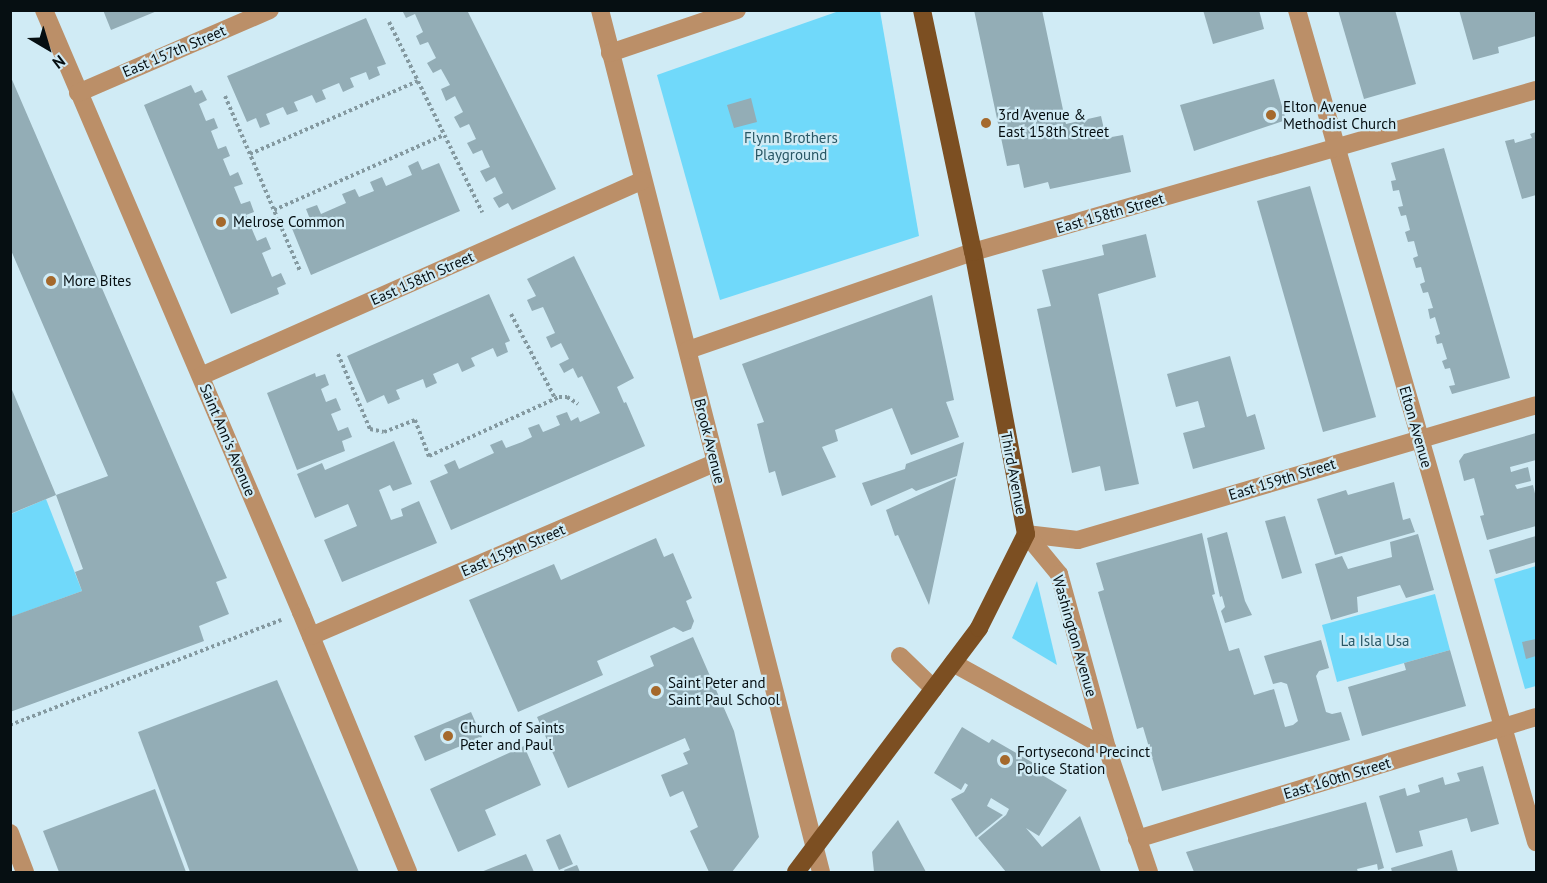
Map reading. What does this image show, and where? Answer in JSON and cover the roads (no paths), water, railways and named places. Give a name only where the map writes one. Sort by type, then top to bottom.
[{"type":"main road","name":"Third Avenue","points":[[796,873],[978,628],[1026,534],[973,252],[922,10]]},
{"type":"street","name":"Saint Ann's Avenue","points":[[44,10],[301,612],[408,873]]},
{"type":"street","name":"East 157th Street","points":[[78,93],[270,10]]},
{"type":"street","name":"Brook Avenue","points":[[600,10],[821,873]]},
{"type":"street","points":[[610,53],[737,10]]},
{"type":"street","name":"Elton Avenue","points":[[1297,10],[1536,842]]},
{"type":"street","name":"East 158th Street","points":[[688,350],[973,252],[1536,90]]},
{"type":"street","name":"East 158th Street","points":[[201,376],[642,181]]},
{"type":"street","name":"East 159th Street","points":[[1026,534],[1078,540],[1536,405]]},
{"type":"street","name":"East 159th Street","points":[[311,636],[715,463]]},
{"type":"street","name":"Washington Avenue","points":[[1026,534],[1059,574],[1107,748],[1149,873]]},
{"type":"street","points":[[900,656],[934,689]]},
{"type":"street","points":[[953,663],[1107,748]]},
{"type":"street","name":"East 160th Street","points":[[1137,839],[1536,717]]},
{"type":"street","points":[[10,832],[25,873]]},
{"type":"place","name":"Elton Avenue Methodist Church","points":[[1271,115]]},
{"type":"place","name":"3rd Avenue & East 158th Street","points":[[986,123]]},
{"type":"place","name":"Melrose Common","points":[[221,222]]},
{"type":"place","name":"More Bites","points":[[51,281]]},
{"type":"place","name":"Saint Peter and Saint Paul School","points":[[656,691]]},
{"type":"place","name":"Church of Saints Peter and Paul","points":[[448,736]]},
{"type":"place","name":"Fortysecond Precinct Police Station","points":[[1005,760]]},
{"type":"park label","name":"Flynn Brothers Playground","points":[[791,146]]},
{"type":"park label","name":"La Isla Usa","points":[[1375,641]]}]
